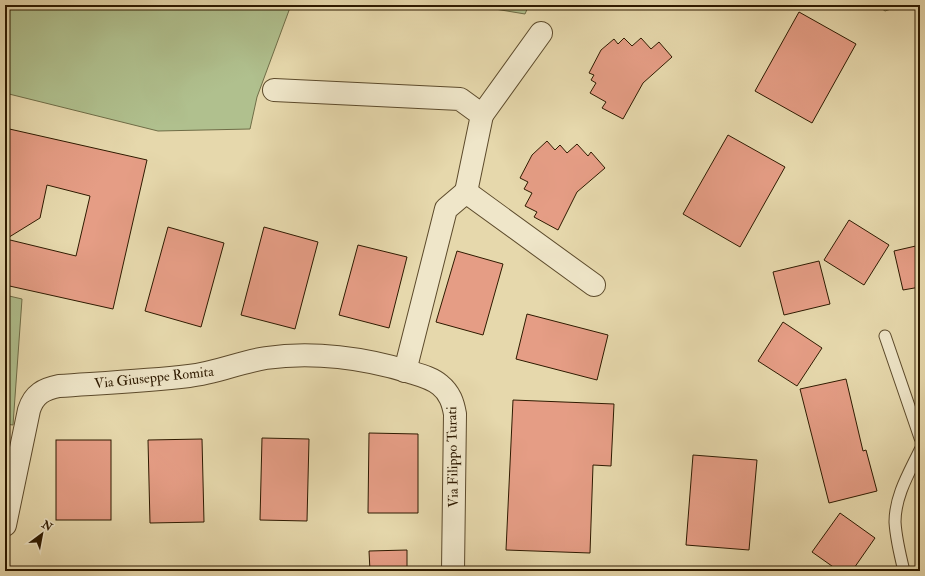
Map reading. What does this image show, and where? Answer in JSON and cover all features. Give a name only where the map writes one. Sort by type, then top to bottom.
[{"type":"street","points":[[405,371],[446,209],[466,192],[482,115],[541,34]]},
{"type":"street","points":[[274,90],[460,99],[482,115]]},
{"type":"street","points":[[466,192],[594,285]]},
{"type":"street","name":"Via Giuseppe Romita","points":[[5,525],[29,410],[38,393],[44,390],[59,386],[191,376],[275,357],[314,356],[353,359],[379,363],[405,371]]},
{"type":"street","name":"Via Filippo Turati","points":[[405,371],[428,378],[440,384],[448,394],[454,406],[453,571]]},
{"type":"lane","points":[[885,336],[920,438]]},
{"type":"lane","points":[[904,571],[896,531],[896,513],[900,492],[920,450]]},
{"type":"green space","points":[[5,5],[291,5],[257,97],[250,129],[158,131],[5,93]]},
{"type":"green space","points":[[471,5],[529,5],[525,14]]},
{"type":"green space","points":[[877,5],[903,5],[885,11]]},
{"type":"green space","points":[[5,295],[22,299],[13,425],[5,424]]},
{"type":"building","points":[[799,12],[856,44],[812,123],[755,91]]},
{"type":"building","points":[[624,38],[632,46],[641,38],[651,49],[659,42],[672,57],[643,83],[623,119],[602,108],[606,102],[590,93],[596,83],[591,80],[594,75],[589,73],[601,50],[614,39],[618,44]]},
{"type":"building","points":[[5,128],[147,160],[113,309],[5,285]],"holes":[[[47,185],[90,196],[76,256],[6,239],[40,218]]]},
{"type":"building","points":[[728,135],[785,167],[740,247],[683,214]]},
{"type":"building","points":[[547,141],[555,150],[560,145],[567,153],[577,144],[588,156],[591,152],[605,168],[577,192],[558,230],[534,217],[537,212],[525,206],[532,193],[524,189],[528,182],[520,178],[532,155]]},
{"type":"building","points":[[849,220],[889,245],[864,285],[824,260]]},
{"type":"building","points":[[168,227],[224,243],[201,327],[145,311]]},
{"type":"building","points":[[264,227],[318,242],[295,329],[241,315]]},
{"type":"building","points":[[358,245],[407,257],[389,328],[339,315]]},
{"type":"building","points":[[920,245],[920,287],[903,290],[894,251]]},
{"type":"building","points":[[457,251],[503,264],[483,335],[436,322]]},
{"type":"building","points":[[819,261],[830,304],[784,315],[773,272]]},
{"type":"building","points":[[527,314],[608,335],[597,380],[516,359]]},
{"type":"building","points":[[783,322],[822,348],[797,386],[758,361]]},
{"type":"building","points":[[846,379],[863,451],[866,450],[877,491],[829,503],[800,389]]},
{"type":"building","points":[[513,400],[614,404],[611,466],[593,465],[590,553],[506,550]]},
{"type":"building","points":[[369,433],[418,434],[418,513],[368,513]]},
{"type":"building","points":[[262,438],[309,439],[307,521],[260,520]]},
{"type":"building","points":[[202,439],[204,522],[150,523],[148,440]]},
{"type":"building","points":[[56,440],[111,440],[111,520],[56,520]]},
{"type":"building","points":[[693,455],[757,460],[749,550],[686,545]]},
{"type":"building","points":[[840,513],[875,538],[852,571],[839,571],[812,552]]},
{"type":"building","points":[[407,550],[407,571],[370,571],[369,551]]}]
